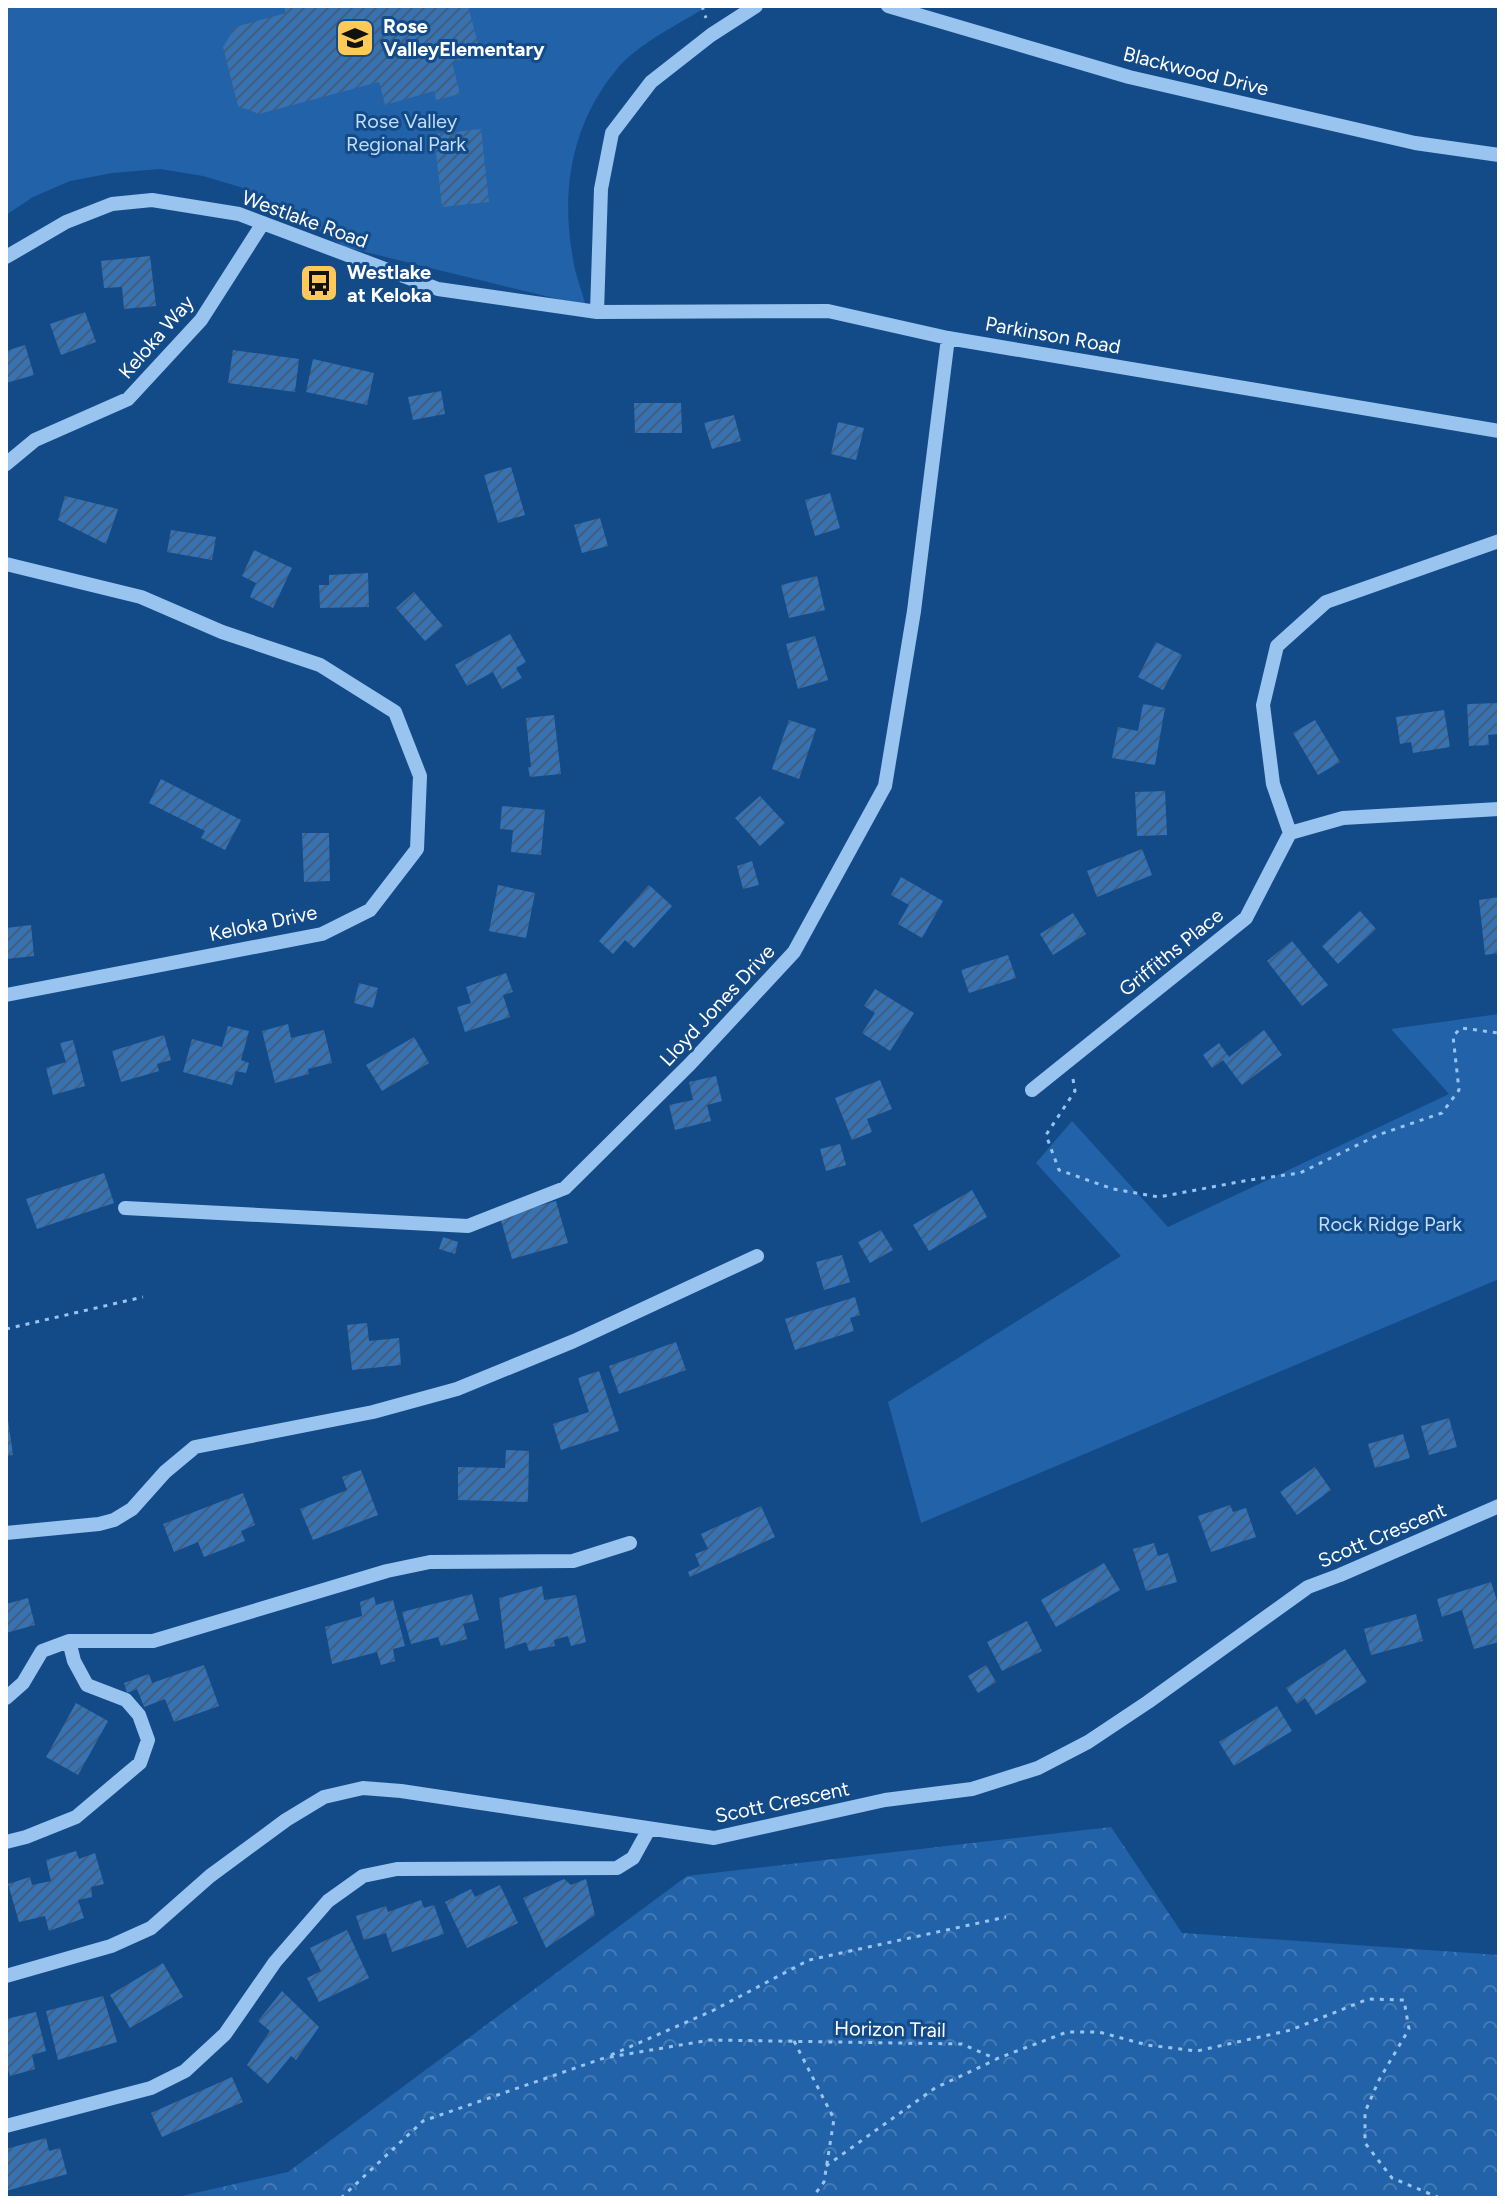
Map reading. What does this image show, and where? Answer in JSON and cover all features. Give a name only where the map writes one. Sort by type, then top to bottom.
[{"type":"street","points":[[597,312],[601,189],[612,133],[651,82],[711,35],[756,6]]},
{"type":"street","name":"Blackwood Drive","points":[[888,6],[1129,77],[1415,143],[1499,155]]},
{"type":"street","name":"Westlake Road","points":[[6,257],[66,222],[112,204],[152,200],[239,214],[438,289],[597,312]]},
{"type":"street","name":"Keloka Way","points":[[6,464],[35,440],[128,399],[201,320],[263,223]]},
{"type":"street","name":"Parkinson Road","points":[[597,312],[828,311],[948,338],[1499,431]]},
{"type":"street","name":"Lloyd Jones Drive","points":[[125,1208],[468,1226],[565,1188],[690,1064],[794,952],[885,786],[914,611],[948,338]]},
{"type":"street","points":[[1499,541],[1326,602],[1277,646],[1263,705],[1273,784],[1290,833],[1343,818],[1499,809]]},
{"type":"street","name":"Keloka Drive","points":[[6,564],[141,597],[222,632],[320,665],[395,712],[420,776],[417,849],[370,910],[322,934],[6,995]]},
{"type":"street","name":"Griffiths Place","points":[[1032,1090],[1246,918],[1290,833]]},
{"type":"street","points":[[6,1533],[114,1520],[132,1509],[165,1472],[195,1447],[373,1412],[457,1389],[574,1341],[757,1256]]},
{"type":"street","name":"Scott Crescent","points":[[6,1976],[111,1946],[151,1928],[210,1876],[286,1820],[324,1797],[363,1788],[714,1838],[885,1800],[972,1789],[1038,1768],[1088,1742],[1308,1587],[1499,1506]]},
{"type":"street","points":[[6,1698],[23,1683],[42,1651],[69,1641],[153,1641],[387,1571],[430,1562],[573,1561],[630,1543]]},
{"type":"street","points":[[6,1842],[76,1817],[140,1763],[148,1740],[139,1715],[126,1700],[87,1685],[74,1661],[69,1641]]},
{"type":"street","points":[[6,2126],[151,2088],[185,2071],[225,2034],[275,1962],[328,1901],[363,1876],[397,1869],[617,1868],[633,1858],[649,1829]]},
{"type":"path","points":[[1069,1060],[1075,1091],[1046,1135],[1059,1170],[1113,1189],[1159,1197],[1300,1173],[1378,1135],[1442,1113],[1459,1090],[1453,1036],[1461,1028],[1499,1033]]},
{"type":"path","points":[[6,1329],[143,1297]]},
{"type":"path","points":[[604,2058],[712,2011],[809,1960],[1006,1917]]},
{"type":"path","points":[[826,2166],[935,2088],[996,2059],[1067,2032],[1099,2032],[1147,2045],[1197,2051],[1291,2030],[1368,1999],[1404,2000],[1409,2029],[1379,2080],[1365,2112],[1365,2143],[1392,2178],[1440,2198]]},
{"type":"path","name":"Horizon Trail","points":[[341,2198],[423,2121],[604,2058],[710,2040],[962,2044],[996,2059]]},
{"type":"path","points":[[794,2041],[834,2119],[824,2182],[812,2198]]},
{"type":"green space","name":"Rose Valley Regional Park","points":[[6,6],[708,6],[626,59],[602,89],[581,133],[574,156],[568,203],[574,266],[586,306],[345,247],[240,187],[203,176],[160,169],[70,181],[33,197],[6,215]]},
{"type":"green space","name":"Rock Ridge Park","points":[[1499,1014],[1499,1279],[921,1523],[888,1402],[1121,1256],[1036,1163],[1072,1121],[1168,1227],[1449,1094],[1391,1029]]},
{"type":"green space","points":[[1111,1827],[1182,1933],[1499,1955],[1499,2198],[173,2198],[288,2172],[687,1876]]},
{"type":"building","points":[[284,6],[468,6],[481,54],[452,62],[460,94],[436,100],[434,91],[385,105],[379,82],[259,114],[238,106],[223,47],[235,27],[286,13]]},
{"type":"building","points":[[481,129],[489,202],[442,207],[434,134]]},
{"type":"building","points":[[150,256],[156,306],[124,309],[122,287],[104,288],[101,261]]},
{"type":"building","points":[[85,312],[96,342],[61,355],[50,324]]},
{"type":"building","points":[[25,345],[34,375],[6,383],[6,351]]},
{"type":"building","points":[[233,350],[299,359],[295,392],[228,383]]},
{"type":"building","points":[[313,359],[374,373],[367,405],[306,392]]},
{"type":"building","points":[[441,391],[445,414],[413,420],[408,397]]},
{"type":"building","points":[[634,403],[681,403],[682,433],[635,433]]},
{"type":"building","points":[[734,415],[741,441],[712,449],[704,423]]},
{"type":"building","points":[[838,422],[864,428],[856,460],[831,454]]},
{"type":"building","points":[[511,467],[525,515],[498,523],[484,475]]},
{"type":"building","points":[[830,493],[840,528],[815,536],[805,500]]},
{"type":"building","points":[[65,496],[118,509],[106,544],[58,520]]},
{"type":"building","points":[[600,518],[608,546],[582,553],[574,525]]},
{"type":"building","points":[[171,530],[216,537],[212,560],[167,552]]},
{"type":"building","points":[[254,550],[292,568],[273,608],[250,597],[256,583],[242,576]]},
{"type":"building","points":[[368,573],[369,607],[320,608],[319,585],[329,585],[329,575]]},
{"type":"building","points":[[817,576],[825,610],[789,618],[781,585]]},
{"type":"building","points":[[414,592],[443,626],[425,641],[396,608]]},
{"type":"building","points":[[510,634],[526,662],[516,668],[522,678],[502,689],[493,672],[467,686],[455,665]]},
{"type":"building","points":[[815,636],[828,680],[798,689],[786,644]]},
{"type":"building","points":[[1156,642],[1182,655],[1163,690],[1138,677]]},
{"type":"building","points":[[1499,703],[1499,734],[1488,735],[1489,745],[1469,746],[1467,704]]},
{"type":"building","points":[[1143,704],[1165,708],[1155,765],[1112,758],[1118,727],[1138,731]]},
{"type":"building","points":[[1444,710],[1450,747],[1413,753],[1411,742],[1400,744],[1396,717]]},
{"type":"building","points":[[554,715],[561,774],[530,777],[526,718]]},
{"type":"building","points":[[789,720],[816,729],[799,779],[772,769]]},
{"type":"building","points":[[1315,720],[1340,762],[1318,775],[1293,733]]},
{"type":"building","points":[[161,779],[241,820],[225,850],[201,838],[205,831],[149,803]]},
{"type":"building","points":[[1165,791],[1167,835],[1137,836],[1135,792]]},
{"type":"building","points":[[760,796],[785,823],[760,846],[735,818]]},
{"type":"building","points":[[502,806],[545,810],[541,855],[511,852],[513,830],[500,829]]},
{"type":"building","points":[[302,833],[329,833],[330,881],[304,882]]},
{"type":"building","points":[[1142,849],[1152,875],[1097,897],[1087,871]]},
{"type":"building","points":[[752,861],[759,885],[743,889],[737,866]]},
{"type":"building","points":[[901,877],[943,901],[922,938],[898,924],[909,905],[891,895]]},
{"type":"building","points":[[498,885],[535,893],[526,938],[489,931]]},
{"type":"building","points":[[649,885],[672,906],[634,948],[625,940],[613,954],[599,941]]},
{"type":"building","points":[[1499,897],[1499,953],[1485,955],[1479,900]]},
{"type":"building","points":[[1360,911],[1376,929],[1338,964],[1322,946]]},
{"type":"building","points":[[1073,913],[1086,934],[1053,955],[1040,934]]},
{"type":"building","points":[[31,925],[34,956],[6,959],[6,928]]},
{"type":"building","points":[[1292,941],[1328,985],[1302,1006],[1267,961]]},
{"type":"building","points":[[1008,955],[1016,978],[969,993],[961,970]]},
{"type":"building","points":[[506,973],[513,992],[503,995],[510,1017],[465,1032],[457,1007],[471,1003],[466,987]]},
{"type":"building","points":[[359,983],[378,988],[373,1008],[354,1003]]},
{"type":"building","points":[[875,989],[914,1013],[890,1051],[862,1033],[875,1013],[864,1006]]},
{"type":"building","points":[[288,1024],[291,1038],[324,1030],[332,1063],[308,1069],[309,1074],[275,1083],[262,1031]]},
{"type":"building","points":[[228,1026],[249,1031],[241,1060],[249,1063],[246,1073],[236,1071],[232,1085],[183,1072],[192,1039],[222,1047]]},
{"type":"building","points":[[1264,1030],[1282,1055],[1242,1085],[1223,1060],[1212,1068],[1203,1055],[1219,1043],[1229,1057]]},
{"type":"building","points":[[164,1035],[171,1060],[157,1064],[159,1071],[121,1082],[112,1051]]},
{"type":"building","points":[[414,1037],[429,1063],[382,1091],[366,1065]]},
{"type":"building","points":[[73,1040],[85,1086],[53,1095],[46,1068],[66,1062],[60,1043]]},
{"type":"building","points":[[716,1076],[722,1101],[707,1105],[711,1121],[675,1130],[669,1105],[693,1100],[689,1082]]},
{"type":"building","points":[[880,1080],[892,1109],[867,1119],[872,1132],[852,1140],[835,1098]]},
{"type":"building","points":[[840,1144],[846,1165],[826,1171],[820,1149]]},
{"type":"building","points":[[104,1173],[114,1203],[37,1229],[26,1199]]},
{"type":"building","points":[[972,1190],[987,1217],[929,1251],[913,1225]]},
{"type":"building","points":[[556,1201],[568,1243],[512,1259],[500,1217]]},
{"type":"building","points":[[881,1230],[893,1250],[870,1263],[858,1242]]},
{"type":"building","points":[[443,1237],[458,1242],[455,1254],[439,1249]]},
{"type":"building","points":[[842,1255],[850,1282],[824,1290],[816,1262]]},
{"type":"building","points":[[855,1297],[860,1315],[850,1318],[854,1331],[795,1350],[785,1319]]},
{"type":"building","points":[[367,1323],[369,1341],[399,1338],[401,1365],[352,1370],[347,1325]]},
{"type":"building","points":[[676,1342],[686,1370],[619,1394],[609,1366]]},
{"type":"building","points":[[599,1371],[619,1431],[561,1450],[553,1424],[589,1412],[578,1378]]},
{"type":"building","points":[[1449,1418],[1457,1447],[1429,1455],[1421,1426]]},
{"type":"building","points":[[6,1420],[13,1455],[6,1456]]},
{"type":"building","points":[[1403,1434],[1410,1458],[1375,1468],[1368,1444]]},
{"type":"building","points":[[506,1450],[529,1451],[528,1502],[458,1500],[458,1467],[505,1468]]},
{"type":"building","points":[[1315,1467],[1331,1490],[1297,1515],[1280,1492]]},
{"type":"building","points":[[361,1470],[378,1515],[313,1540],[300,1509],[347,1490],[342,1477]]},
{"type":"building","points":[[243,1493],[255,1525],[241,1531],[245,1541],[204,1557],[198,1542],[174,1552],[163,1524]]},
{"type":"building","points":[[1230,1505],[1233,1512],[1246,1508],[1256,1537],[1211,1552],[1198,1516]]},
{"type":"building","points":[[761,1506],[775,1537],[690,1577],[688,1572],[700,1566],[695,1554],[708,1549],[701,1534]]},
{"type":"building","points":[[1154,1543],[1158,1556],[1168,1553],[1177,1582],[1146,1591],[1133,1549]]},
{"type":"building","points":[[1104,1563],[1120,1590],[1056,1627],[1041,1600]]},
{"type":"building","points":[[1491,1582],[1499,1607],[1499,1642],[1474,1649],[1462,1610],[1442,1617],[1437,1599]]},
{"type":"building","points":[[542,1586],[544,1600],[576,1595],[586,1642],[571,1646],[568,1636],[554,1640],[555,1646],[529,1651],[526,1642],[505,1649],[499,1598]]},
{"type":"building","points":[[472,1594],[479,1620],[463,1624],[467,1639],[441,1646],[438,1637],[411,1644],[402,1612]]},
{"type":"building","points":[[374,1597],[376,1605],[393,1600],[405,1646],[393,1649],[395,1661],[381,1665],[377,1652],[332,1664],[325,1627],[362,1616],[360,1602]]},
{"type":"building","points":[[28,1598],[35,1625],[6,1633],[6,1604]]},
{"type":"building","points":[[1416,1614],[1423,1641],[1371,1655],[1364,1629]]},
{"type":"building","points":[[1027,1621],[1042,1651],[1002,1671],[987,1642]]},
{"type":"building","points":[[1345,1649],[1367,1682],[1316,1715],[1305,1698],[1297,1704],[1286,1688]]},
{"type":"building","points":[[204,1665],[219,1706],[174,1722],[165,1699],[144,1707],[137,1689],[127,1693],[124,1683],[149,1674],[152,1683]]},
{"type":"building","points":[[986,1665],[996,1682],[978,1693],[968,1676]]},
{"type":"building","points":[[76,1703],[108,1721],[78,1775],[46,1757]]},
{"type":"building","points":[[1277,1706],[1292,1731],[1234,1766],[1219,1742]]},
{"type":"building","points":[[76,1851],[79,1859],[95,1853],[104,1884],[91,1887],[92,1897],[78,1900],[84,1918],[49,1931],[45,1916],[19,1922],[8,1884],[30,1877],[32,1885],[51,1881],[46,1860]]},
{"type":"building","points":[[564,1879],[571,1885],[586,1879],[595,1915],[546,1948],[523,1898]]},
{"type":"building","points":[[500,1885],[518,1923],[467,1948],[445,1902],[471,1889],[475,1897]]},
{"type":"building","points":[[421,1900],[424,1908],[434,1905],[444,1934],[392,1952],[386,1933],[364,1940],[356,1916],[386,1906],[388,1912]]},
{"type":"building","points":[[347,1930],[369,1978],[319,2002],[307,1978],[321,1971],[310,1948]]},
{"type":"building","points":[[163,1963],[183,1997],[130,2028],[110,1995]]},
{"type":"building","points":[[282,1991],[319,2027],[296,2060],[291,2056],[268,2084],[247,2065],[270,2031],[258,2021]]},
{"type":"building","points":[[103,1996],[117,2042],[58,2060],[46,2011]]},
{"type":"building","points":[[36,2012],[46,2051],[32,2055],[35,2069],[10,2076],[6,2070],[6,2019]]},
{"type":"building","points":[[232,2077],[243,2102],[162,2137],[151,2113]]},
{"type":"building","points":[[46,2138],[49,2151],[60,2148],[67,2174],[6,2191],[6,2149]]},
{"type":"place","name":"Rose ValleyElementary","points":[[355,38]]},
{"type":"place","name":"Westlake at Keloka","points":[[319,283]]}]
